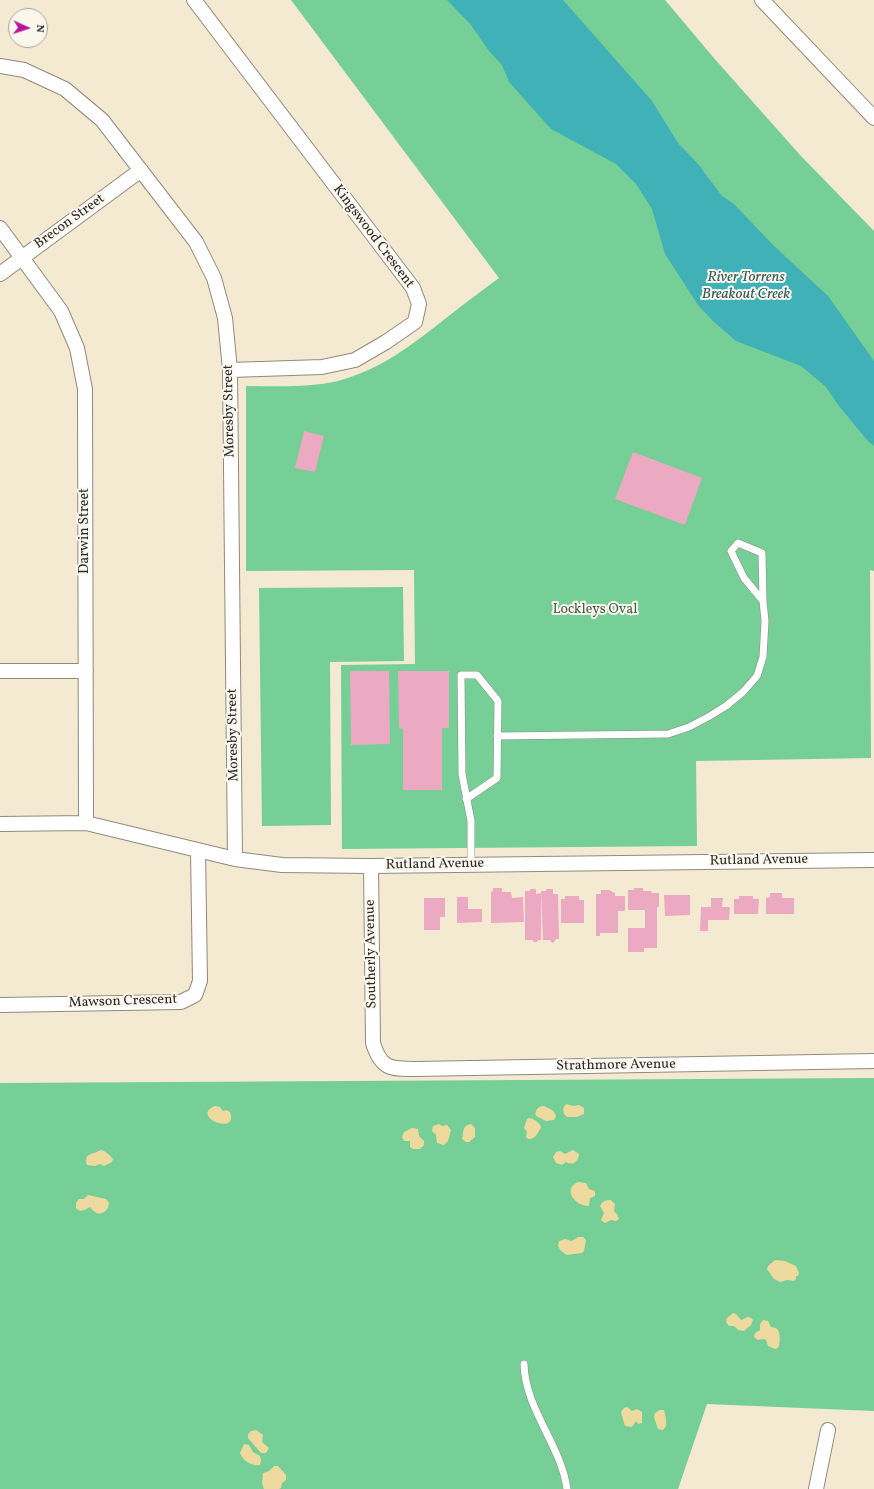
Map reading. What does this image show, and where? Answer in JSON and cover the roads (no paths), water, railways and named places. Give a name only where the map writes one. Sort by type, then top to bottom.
[{"type":"street","name":"Kingswood Crescent","points":[[194,0],[413,288],[419,304],[416,322],[355,360],[322,367],[230,370]]},
{"type":"street","points":[[762,0],[874,118]]},
{"type":"street","name":"Moresby Street","points":[[0,66],[24,70],[65,89],[102,120],[196,242],[214,278],[225,318],[230,370],[235,858]]},
{"type":"street","name":"Brecon Street","points":[[0,274],[141,170]]},
{"type":"street","name":"Darwin Street","points":[[0,228],[61,311],[77,348],[85,389],[86,823]]},
{"type":"street","points":[[0,671],[86,671]]},
{"type":"street","name":"Rutland Avenue","points":[[0,824],[86,823],[235,858],[282,865],[371,866],[874,860]]},
{"type":"street","name":"Mawson Crescent","points":[[0,1005],[181,1002],[195,995],[200,981],[198,850]]},
{"type":"street","name":"Southerly Avenue","points":[[371,866],[373,1043]]},
{"type":"street","name":"Strathmore Avenue","points":[[373,1043],[377,1055],[384,1065],[398,1069],[874,1061]]},
{"type":"street","points":[[816,1489],[828,1430]]},
{"type":"lane","points":[[498,736],[668,734],[689,727],[726,706],[743,692],[756,676],[763,657],[765,621],[762,553],[738,543],[731,551],[744,578],[763,600]]},
{"type":"lane","points":[[466,799],[497,778],[498,701],[477,675],[461,675],[462,774],[466,799],[471,821],[471,864]]},
{"type":"lane","points":[[524,1364],[524,1377],[538,1416],[557,1452],[565,1474],[567,1489]]},
{"type":"water","name":"River Torrens Breakout Creek","points":[[447,0],[563,0],[652,101],[678,143],[698,164],[722,196],[734,204],[772,244],[828,296],[874,361],[874,446],[868,441],[839,406],[825,386],[801,366],[736,341],[713,321],[698,305],[665,254],[652,209],[636,184],[616,164],[551,129],[509,82],[502,65],[489,51],[471,25]]},
{"type":"park label","name":"Lockleys Oval","points":[[595,610]]}]
